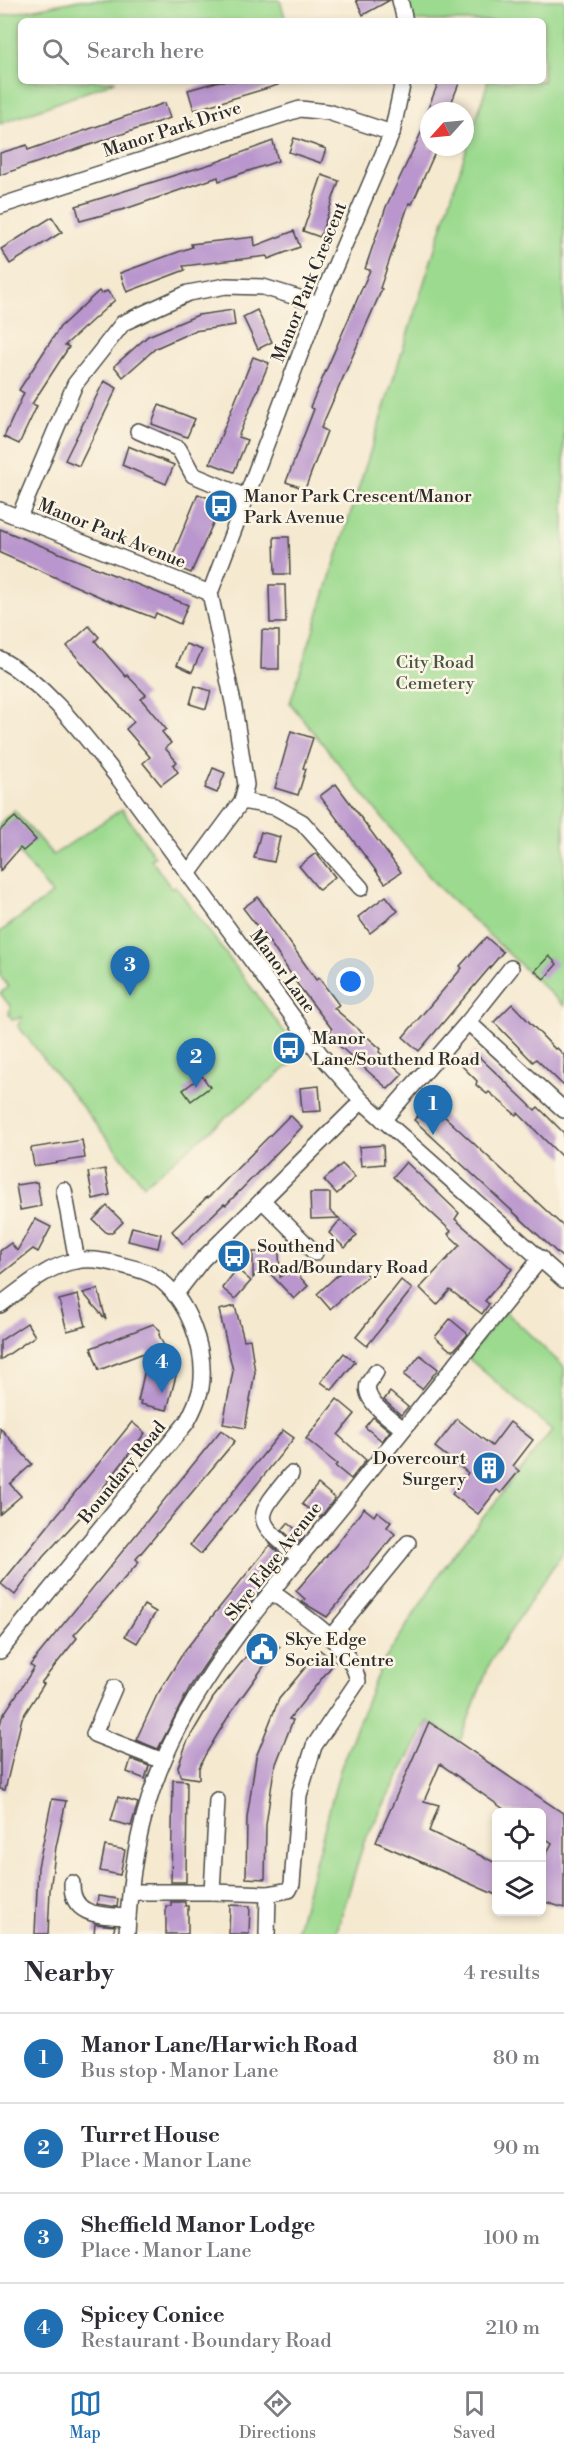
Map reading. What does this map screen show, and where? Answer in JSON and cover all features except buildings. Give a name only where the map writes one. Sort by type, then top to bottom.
[{"type":"street","points":[[400,0],[404,18]]},
{"type":"street","name":"Manor Park Crescent","points":[[210,593],[320,304],[392,134],[402,84]]},
{"type":"street","name":"Manor Park Drive","points":[[0,206],[300,108],[328,112],[392,134]]},
{"type":"street","points":[[19,517],[75,384],[123,323],[188,293],[226,286],[263,287],[320,304]]},
{"type":"street","points":[[138,432],[179,449],[193,475],[246,497]]},
{"type":"street","name":"Manor Park Avenue","points":[[0,510],[210,593]]},
{"type":"street","points":[[188,874],[242,801],[246,785],[243,755],[210,593]]},
{"type":"street","name":"Manor Lane","points":[[0,659],[33,682],[89,742],[119,779],[320,1054],[362,1101],[564,1280]]},
{"type":"street","points":[[242,801],[275,807],[302,822],[362,888]]},
{"type":"street","points":[[383,1120],[468,1022],[511,968]]},
{"type":"street","points":[[468,1022],[564,1110]]},
{"type":"street","points":[[0,1305],[44,1274],[76,1261],[110,1262],[141,1270],[160,1281],[175,1295],[202,1260],[362,1101]]},
{"type":"street","points":[[64,1190],[76,1261]]},
{"type":"street","points":[[262,1200],[315,1253]]},
{"type":"street","name":"Skye Edge Avenue","points":[[127,1934],[136,1850],[145,1812],[163,1761],[198,1692],[272,1592],[541,1258]]},
{"type":"street","name":"Boundary Road","points":[[0,1651],[187,1422],[197,1402],[201,1387],[201,1356],[186,1312],[175,1295]]},
{"type":"street","points":[[376,1372],[368,1384],[368,1393],[373,1402],[403,1429]]},
{"type":"street","points":[[291,1474],[267,1503],[262,1514],[267,1531],[300,1558]]},
{"type":"street","points":[[330,1638],[408,1544]]},
{"type":"street","points":[[130,1892],[268,1894],[289,1890],[292,1884],[299,1795],[314,1746],[358,1681],[354,1665],[330,1638],[272,1592]]},
{"type":"street","points":[[114,1688],[94,1734],[163,1761]]},
{"type":"street","points":[[212,1892],[218,1800]]},
{"type":"street","points":[[72,1883],[72,1894],[83,1909],[91,1914],[128,1917]]},
{"type":"street","points":[[267,1934],[268,1894]]},
{"type":"green space","points":[[80,0],[280,0],[285,18],[18,18],[18,84],[108,84],[0,124],[0,16]]},
{"type":"green space","name":"City Road Cemetery","points":[[402,0],[564,0],[564,1006],[436,885],[290,703],[464,156],[474,156],[474,126],[487,84],[546,84],[546,18],[406,18]]},
{"type":"green space","points":[[122,809],[155,857],[151,859],[171,888],[175,886],[302,1055],[144,1185],[18,1026],[22,1017],[13,1020],[9,1015],[10,1006],[0,993],[9,987],[0,976],[0,932],[52,894],[0,829],[0,823],[14,810],[53,855]]},
{"type":"green space","points":[[505,1311],[564,1367],[564,1550],[490,1662],[460,1741],[428,1721],[364,1842],[336,1934],[296,1934],[340,1770],[380,1667],[445,1566],[552,1430],[468,1358]]},
{"type":"place","name":"Manor Park Crescent/Manor Park Avenue","points":[[221,506]]},
{"type":"place","name":"Sheffield Manor Lodge","points":[[130,996]]},
{"type":"place","name":"Manor Lane/Southend Road","points":[[289,1048]]},
{"type":"place","name":"Turret House","points":[[196,1088]]},
{"type":"place","name":"Manor Lane/Harwich Road","points":[[433,1135]]},
{"type":"place","name":"Southend Road/Boundary Road","points":[[234,1256]]},
{"type":"place","name":"Spicey Conice","points":[[162,1393]]},
{"type":"place","name":"Dovercourt Surgery","points":[[489,1468]]},
{"type":"place","name":"Skye Edge Social Centre","points":[[262,1649]]}]
